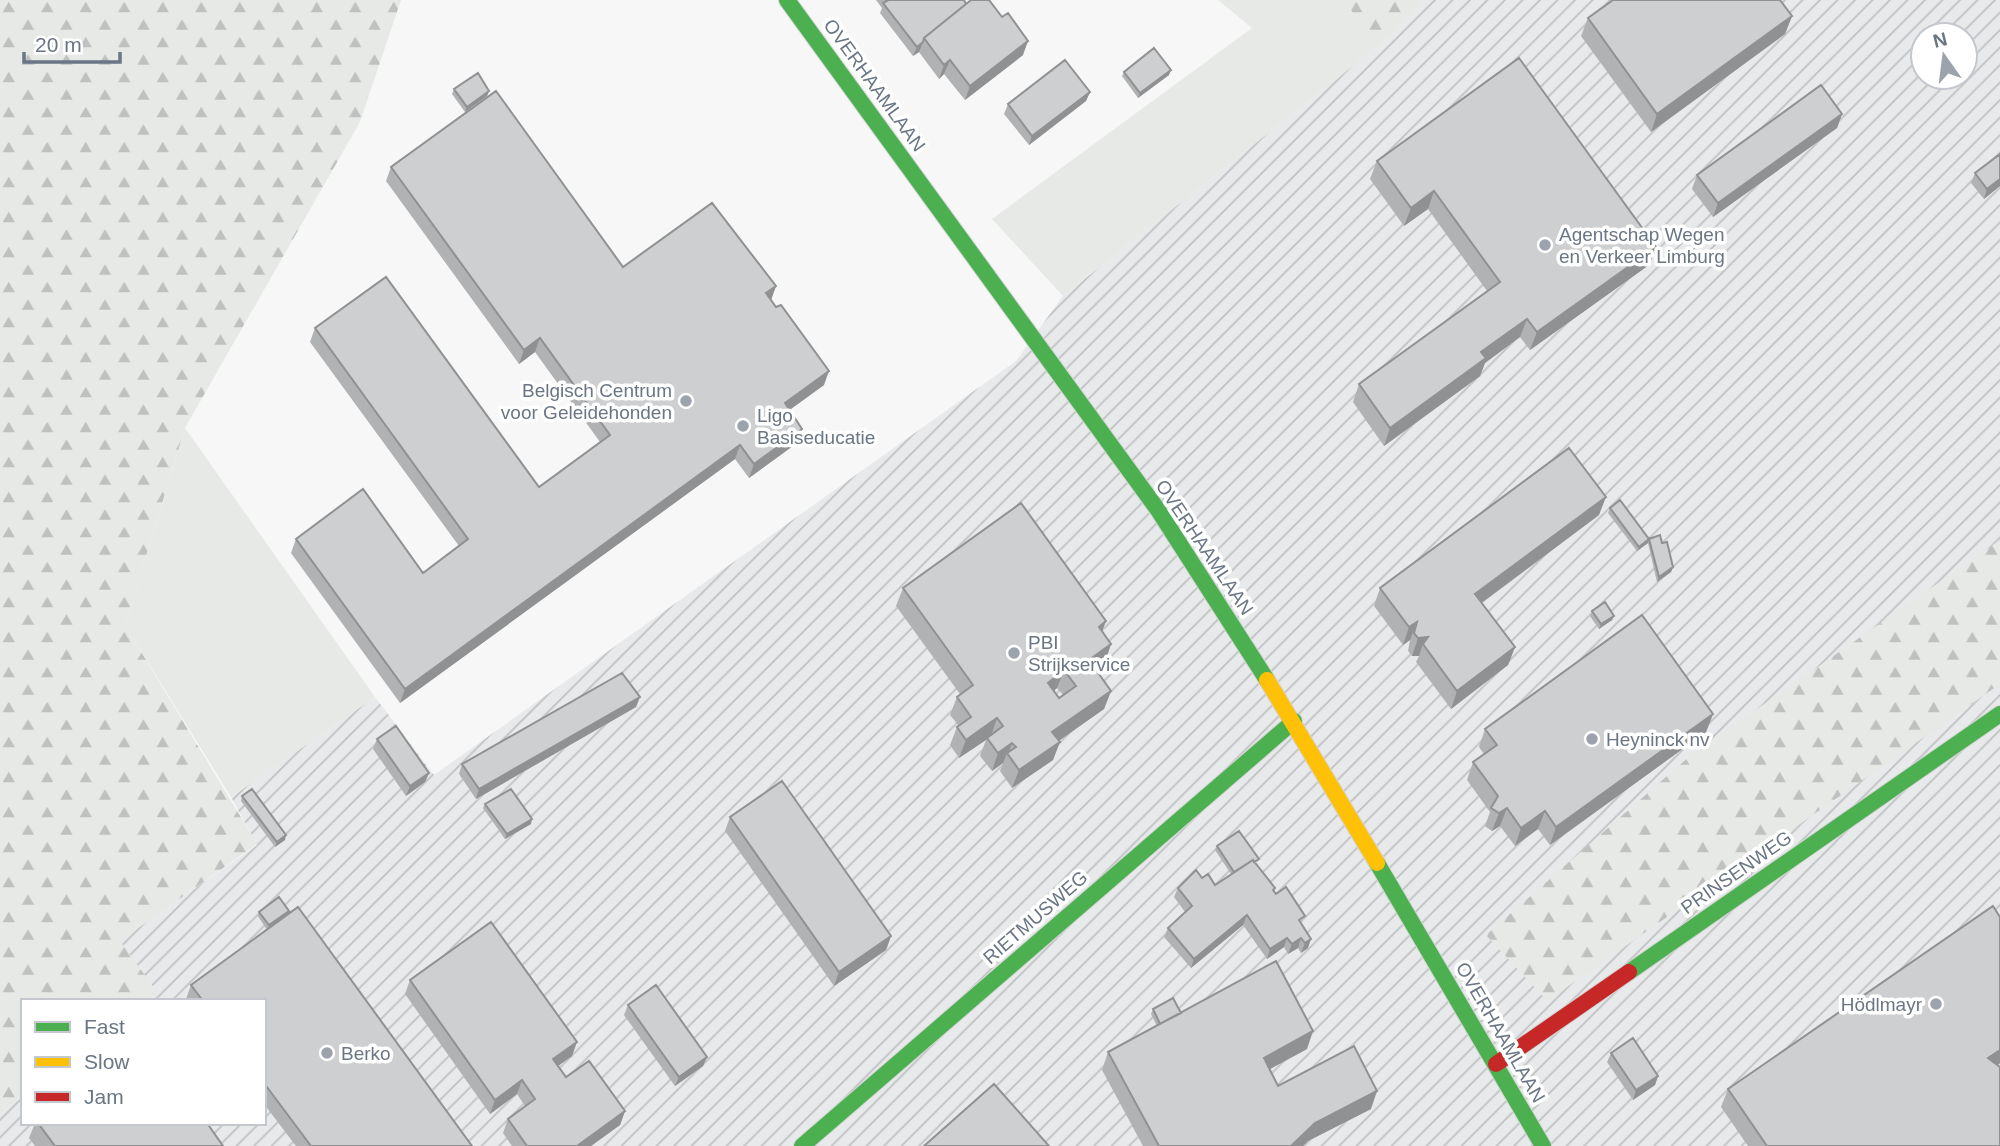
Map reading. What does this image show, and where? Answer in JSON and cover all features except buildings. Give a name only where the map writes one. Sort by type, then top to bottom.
[{"type":"street","name":"OVERHAAMLAAN","points":[[787,0],[1158,510],[1294,721],[1543,1146]]},
{"type":"street","name":"PRINSENWEG","points":[[1496,1064],[2000,714]]},
{"type":"street","name":"RIETMUSWEG","points":[[802,1146],[1294,721]]},
{"type":"shaded area","points":[[1424,0],[2000,0],[2000,1146],[0,1146],[0,1114],[21,1098],[21,1125],[266,1125],[266,999],[148,999],[156,992],[119,941],[257,845],[231,797],[375,697],[434,775],[1016,361],[1063,296],[1388,38]]},
{"type":"green space","points":[[0,0],[401,0],[360,122],[185,428],[125,625],[257,844],[120,941],[157,992],[148,999],[21,999],[21,1098],[0,1114]]},
{"type":"green space","points":[[1218,0],[1345,0],[1365,33],[1388,38],[1063,296],[992,219],[1252,28]]},
{"type":"green space","points":[[1345,0],[1424,0],[1388,38],[1365,33]]},
{"type":"green space","points":[[185,428],[375,697],[231,797],[125,625]]},
{"type":"green space","points":[[2000,540],[2000,684],[1547,1001],[1486,935],[1691,755]]},
{"type":"traffic: fast","points":[[787,0],[1158,510],[1267,680]]},
{"type":"traffic: fast","points":[[1629,972],[2000,714]]},
{"type":"traffic: fast","points":[[802,1146],[1294,721]]},
{"type":"traffic: fast","points":[[1377,863],[1543,1146]]},
{"type":"traffic: slow","points":[[1267,680],[1377,863]]},
{"type":"traffic: jam","points":[[1496,1064],[1629,972]]},
{"type":"place","name":"Agentschap Wegen en Verkeer Limburg","points":[[1545,245]]},
{"type":"place","name":"Belgisch Centrum voor Geleidehonden","points":[[686,401]]},
{"type":"place","name":"Ligo Basiseducatie","points":[[743,426]]},
{"type":"place","name":"PBI Strijkservice","points":[[1014,653]]},
{"type":"place","name":"Heyninck nv","points":[[1592,739]]},
{"type":"place","name":"Hödlmayr","points":[[1936,1004]]},
{"type":"place","name":"Berko","points":[[327,1053]]}]
